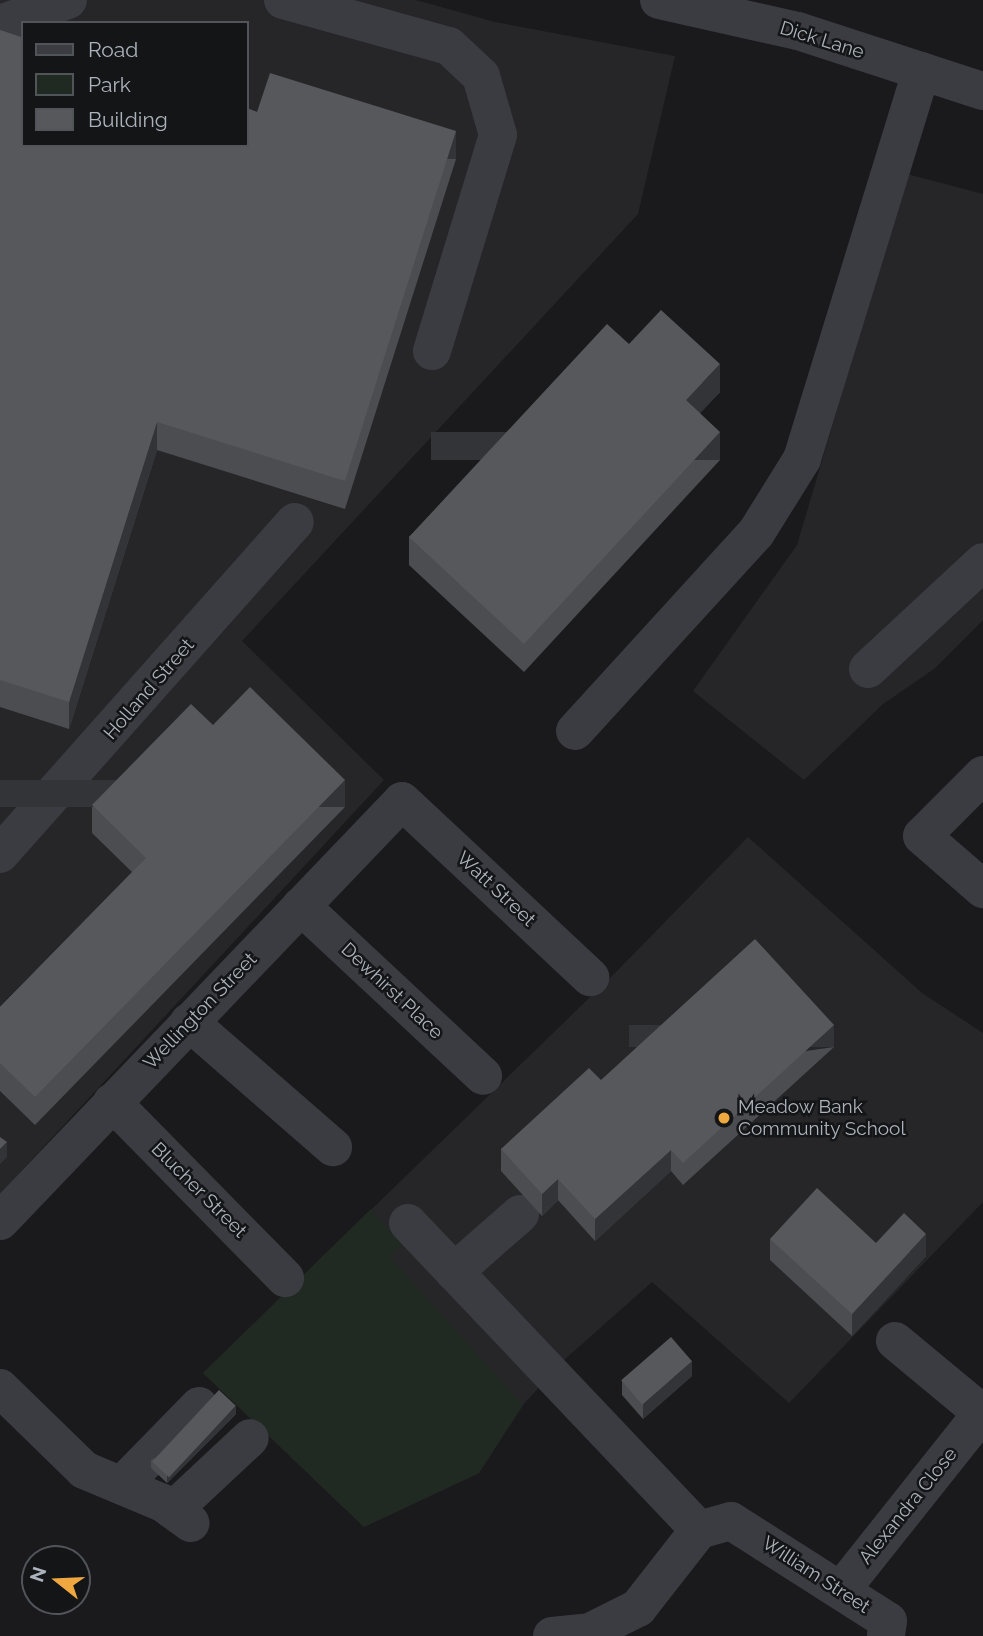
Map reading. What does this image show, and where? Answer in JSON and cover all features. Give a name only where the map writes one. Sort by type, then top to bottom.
[{"type":"street","points":[[0,24],[68,0]]},
{"type":"street","points":[[283,0],[449,46],[481,76],[498,135],[432,351]]},
{"type":"street","name":"Dick Lane","points":[[659,0],[798,31],[983,91]]},
{"type":"street","points":[[575,731],[756,533],[802,460],[921,71]]},
{"type":"street","name":"Holland Street","points":[[0,854],[295,523]]},
{"type":"street","points":[[868,669],[983,562]]},
{"type":"street","points":[[971,879],[922,836],[983,775]]},
{"type":"street","name":"Wellington Street","points":[[0,1222],[402,801]]},
{"type":"street","name":"Watt Street","points":[[402,801],[590,977]]},
{"type":"street","name":"Dewhirst Place","points":[[301,906],[483,1076]]},
{"type":"street","points":[[189,1023],[333,1147]]},
{"type":"street","name":"Blucher Street","points":[[112,1102],[285,1278]]},
{"type":"street","points":[[454,1272],[520,1213]]},
{"type":"street","name":"William Street","points":[[408,1223],[454,1272],[525,1332],[715,1525],[842,1590],[888,1621],[886,1636]]},
{"type":"street","name":"Alexandra Close","points":[[842,1590],[982,1413],[895,1340]]},
{"type":"street","points":[[0,1388],[84,1470],[123,1484],[182,1517],[250,1438]]},
{"type":"street","points":[[123,1484],[200,1406]]},
{"type":"street","points":[[552,1636],[590,1632],[638,1608],[715,1525]]},
{"type":"shaded area","points":[[0,0],[416,0],[495,22],[675,56],[638,214],[242,641],[384,780],[0,1194]]},
{"type":"shaded area","points":[[907,174],[983,194],[983,620],[934,669],[883,704],[804,780],[693,691],[797,545]]},
{"type":"shaded area","name":"Meadow Bank Community School","points":[[748,837],[922,993],[983,1033],[983,1202],[789,1403],[652,1282],[564,1360],[523,1405],[479,1473],[364,1527],[203,1373],[618,970]]},
{"type":"green space","points":[[371,1209],[402,1245],[390,1257],[523,1405],[479,1473],[364,1527],[203,1373]]},
{"type":"building","points":[[0,30],[21,37],[21,147],[248,147],[248,108],[257,112],[270,73],[456,131],[345,481],[157,422],[69,702],[0,680]]},
{"type":"building","points":[[661,310],[720,364],[686,400],[720,432],[524,644],[409,537],[607,324],[629,344]]},
{"type":"building","points":[[250,687],[345,780],[35,1097],[0,1063],[0,1007],[146,858],[92,805],[191,704],[213,725]]},
{"type":"building","points":[[755,939],[834,1025],[683,1163],[671,1150],[595,1219],[558,1179],[542,1194],[501,1149],[589,1068],[601,1080]]},
{"type":"building","points":[[0,1137],[7,1142],[0,1149]]},
{"type":"building","points":[[817,1188],[876,1243],[904,1213],[926,1234],[852,1314],[770,1239]]},
{"type":"building","points":[[671,1337],[692,1361],[642,1404],[621,1380]]},
{"type":"building","points":[[219,1390],[236,1406],[169,1477],[152,1462]]},
{"type":"place","name":"Meadow Bank Community School","points":[[724,1118]]}]
